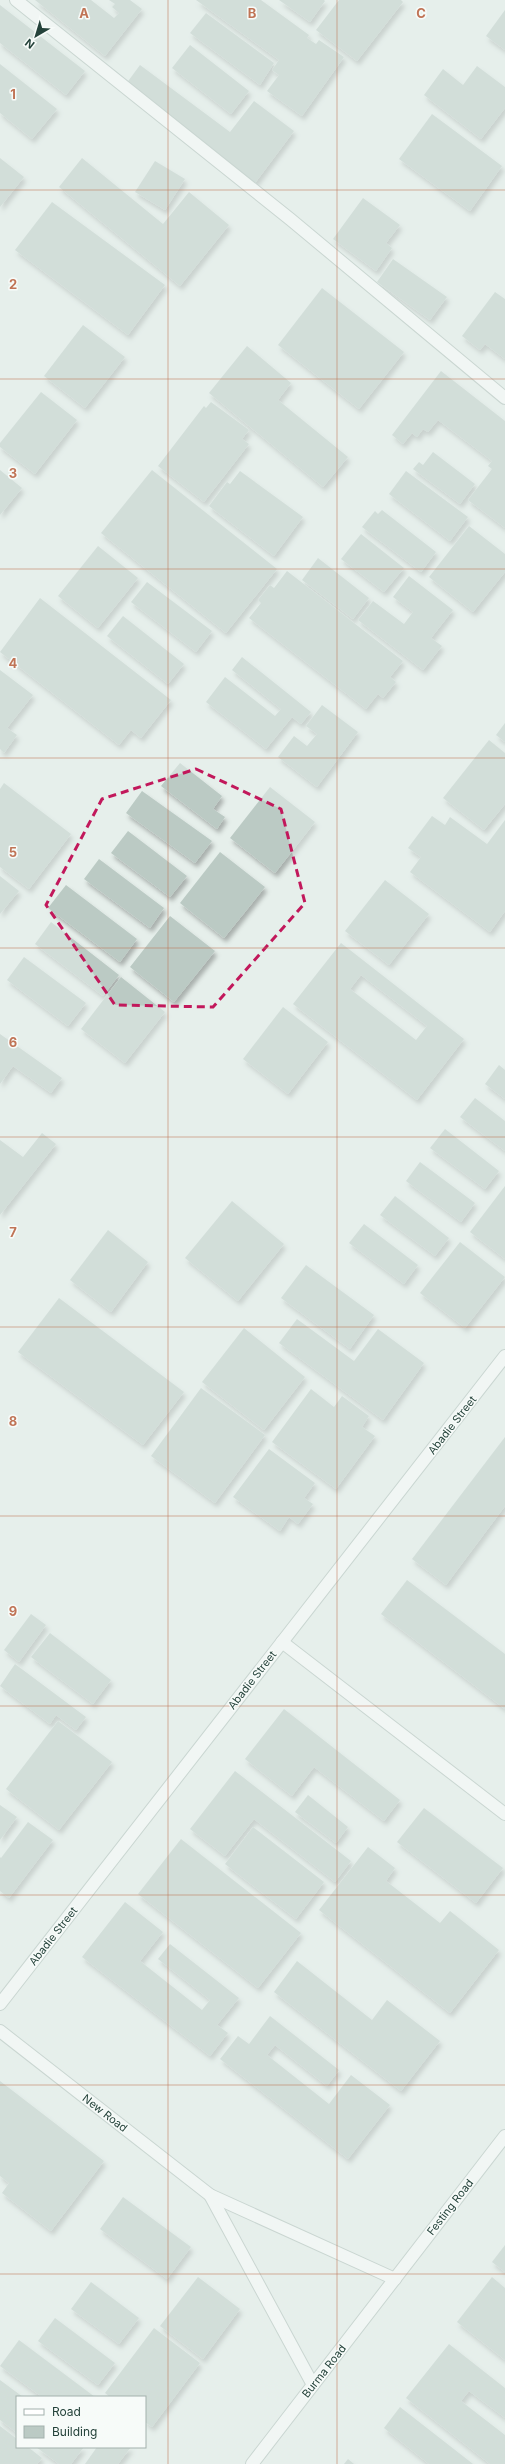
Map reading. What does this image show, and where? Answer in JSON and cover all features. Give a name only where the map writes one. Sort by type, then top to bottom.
[{"type":"street","points":[[16,0],[290,219],[505,398]]},
{"type":"street","name":"Abadie Street","points":[[0,2004],[505,1356]]},
{"type":"street","points":[[282,1642],[505,1814]]},
{"type":"street","name":"New Road","points":[[0,2031],[210,2195],[395,2278]]},
{"type":"street","name":"Festing Road","points":[[395,2278],[505,2136]]},
{"type":"street","name":"New Road","points":[[210,2195],[313,2385]]},
{"type":"street","name":"Burma Road","points":[[252,2464],[395,2278]]},
{"type":"highlighted area","points":[[196,769],[281,809],[305,903],[213,1007],[115,1005],[46,905],[102,799]]},
{"type":"building","points":[[35,0],[91,0],[114,18],[119,13],[112,7],[115,4],[109,0],[130,0],[142,9],[105,56]]},
{"type":"building","points":[[196,0],[261,0],[309,35],[307,38],[316,44],[319,40],[344,57],[302,116],[267,91],[279,75],[272,70],[279,60]]},
{"type":"building","points":[[279,0],[324,0],[325,1],[310,22]]},
{"type":"building","points":[[339,0],[401,0],[403,2],[357,61],[316,30]]},
{"type":"building","points":[[0,5],[85,71],[66,95],[0,43]]},
{"type":"building","points":[[505,10],[505,50],[486,36]]},
{"type":"building","points":[[206,13],[274,63],[260,85],[190,33]]},
{"type":"building","points":[[190,45],[249,91],[231,114],[172,68]]},
{"type":"building","points":[[0,64],[57,109],[32,139],[0,113]]},
{"type":"building","points":[[140,65],[230,132],[254,101],[294,131],[255,183],[126,84]]},
{"type":"building","points":[[477,66],[505,87],[505,108],[481,139],[424,95],[443,69],[463,85]]},
{"type":"building","points":[[432,114],[502,166],[470,211],[399,159]]},
{"type":"building","points":[[0,158],[24,177],[0,207]]},
{"type":"building","points":[[82,158],[163,224],[189,192],[229,225],[180,286],[59,187]]},
{"type":"building","points":[[155,161],[185,179],[165,210],[135,192]]},
{"type":"building","points":[[363,198],[400,225],[386,243],[392,248],[376,271],[333,239]]},
{"type":"building","points":[[52,202],[165,285],[128,335],[15,250]]},
{"type":"building","points":[[393,259],[447,297],[430,320],[377,282]]},
{"type":"building","points":[[322,288],[404,352],[359,409],[278,345]]},
{"type":"building","points":[[495,292],[505,299],[505,359],[485,344],[480,350],[462,336]]},
{"type":"building","points":[[83,325],[125,357],[85,408],[44,376]]},
{"type":"building","points":[[247,346],[291,383],[278,400],[348,457],[323,487],[209,393]]},
{"type":"building","points":[[441,371],[505,421],[505,528],[468,500],[492,469],[488,466],[492,461],[438,420],[428,432],[423,429],[417,437],[412,433],[403,444],[392,435]]},
{"type":"building","points":[[41,392],[77,420],[35,474],[0,447],[0,443]]},
{"type":"building","points":[[211,402],[249,430],[242,439],[249,444],[204,502],[158,466],[204,406],[206,408]]},
{"type":"building","points":[[433,452],[475,484],[460,504],[413,469],[419,462],[423,465]]},
{"type":"building","points":[[0,470],[22,488],[0,515]]},
{"type":"building","points":[[152,470],[277,569],[226,633],[101,533]]},
{"type":"building","points":[[240,471],[303,517],[274,556],[209,506],[227,482],[230,484]]},
{"type":"building","points":[[406,471],[468,517],[450,541],[389,494]]},
{"type":"building","points":[[382,510],[436,552],[421,572],[362,527],[375,511],[378,514]]},
{"type":"building","points":[[469,526],[505,554],[505,572],[473,612],[429,577]]},
{"type":"building","points":[[361,534],[404,568],[384,592],[341,559]]},
{"type":"building","points":[[98,546],[138,578],[98,628],[58,596]]},
{"type":"building","points":[[318,558],[369,598],[353,619],[302,580]]},
{"type":"building","points":[[287,571],[403,661],[390,677],[396,682],[383,698],[378,694],[366,709],[249,618],[261,603],[258,600],[270,585],[274,588]]},
{"type":"building","points":[[409,576],[453,610],[431,638],[442,646],[423,670],[358,620],[373,601],[404,624],[413,612],[393,597]]},
{"type":"building","points":[[147,582],[212,631],[196,652],[131,602]]},
{"type":"building","points":[[40,598],[171,700],[141,738],[131,730],[119,745],[0,652]]},
{"type":"building","points":[[123,616],[184,664],[168,684],[107,636]]},
{"type":"building","points":[[242,657],[311,712],[301,724],[292,717],[266,749],[206,702],[225,677],[275,716],[281,709],[232,670]]},
{"type":"building","points":[[0,670],[33,695],[7,728],[17,735],[4,753],[0,749]]},
{"type":"building","points":[[322,705],[358,732],[317,787],[278,757],[294,736],[307,746],[317,734],[306,726]]},
{"type":"building","points":[[505,723],[505,742],[496,735]]},
{"type":"building","points":[[489,740],[505,753],[505,804],[484,830],[443,798]]},
{"type":"building","points":[[180,763],[222,796],[213,809],[225,817],[217,829],[161,786]]},
{"type":"building","points":[[4,783],[71,834],[29,889],[0,867],[0,789]]},
{"type":"building","points":[[270,787],[315,822],[275,873],[230,838]]},
{"type":"building","points":[[142,791],[212,841],[195,863],[126,813]]},
{"type":"building","points":[[432,816],[445,825],[450,817],[487,844],[505,820],[505,911],[490,932],[410,872],[421,857],[408,848]]},
{"type":"building","points":[[128,831],[187,876],[170,897],[111,853]]},
{"type":"building","points":[[220,852],[265,887],[224,938],[180,903]]},
{"type":"building","points":[[99,859],[164,908],[150,928],[84,879]]},
{"type":"building","points":[[0,876],[19,891],[0,914]]},
{"type":"building","points":[[385,880],[429,914],[389,965],[345,931]]},
{"type":"building","points":[[66,885],[137,939],[120,962],[48,908]]},
{"type":"building","points":[[170,916],[215,951],[174,1002],[130,967]]},
{"type":"building","points":[[51,922],[119,975],[103,996],[35,944]]},
{"type":"building","points":[[341,943],[464,1039],[417,1100],[293,1004]],"holes":[[[361,975],[427,1026],[416,1040],[350,989]]]},
{"type":"building","points":[[24,957],[86,1003],[68,1026],[7,980]]},
{"type":"building","points":[[121,977],[165,1012],[125,1063],[81,1029]]},
{"type":"building","points":[[283,1007],[328,1042],[288,1094],[243,1059]]},
{"type":"building","points":[[0,1034],[62,1078],[51,1093],[13,1066],[0,1084]]},
{"type":"building","points":[[499,1065],[505,1070],[505,1099],[485,1084]]},
{"type":"building","points":[[475,1098],[505,1121],[505,1151],[460,1117]]},
{"type":"building","points":[[445,1129],[499,1171],[485,1189],[430,1148]]},
{"type":"building","points":[[42,1133],[56,1144],[0,1215],[0,1140],[23,1157]]},
{"type":"building","points":[[420,1162],[475,1203],[461,1222],[406,1181]]},
{"type":"building","points":[[505,1186],[505,1259],[470,1232]]},
{"type":"building","points":[[395,1196],[449,1238],[435,1256],[380,1215]]},
{"type":"building","points":[[232,1201],[284,1244],[238,1301],[185,1258]]},
{"type":"building","points":[[364,1224],[418,1265],[404,1284],[349,1243]]},
{"type":"building","points":[[108,1230],[148,1262],[111,1312],[70,1280]]},
{"type":"building","points":[[460,1242],[505,1277],[465,1328],[420,1293]]},
{"type":"building","points":[[306,1265],[374,1315],[350,1349],[281,1298]]},
{"type":"building","points":[[59,1298],[184,1392],[143,1445],[18,1352]]},
{"type":"building","points":[[297,1319],[354,1361],[378,1329],[424,1363],[383,1420],[279,1343]]},
{"type":"building","points":[[244,1328],[305,1377],[264,1430],[202,1382]]},
{"type":"building","points":[[201,1388],[265,1435],[215,1503],[151,1456]]},
{"type":"building","points":[[311,1389],[334,1407],[342,1396],[369,1416],[362,1427],[375,1436],[336,1489],[272,1442]]},
{"type":"building","points":[[505,1437],[505,1506],[446,1585],[412,1559]]},
{"type":"building","points":[[269,1449],[315,1483],[304,1498],[313,1504],[298,1524],[289,1517],[280,1531],[233,1497]]},
{"type":"building","points":[[407,1580],[505,1654],[505,1709],[381,1614]]},
{"type":"building","points":[[31,1614],[46,1625],[19,1662],[4,1650]]},
{"type":"building","points":[[50,1633],[111,1680],[93,1704],[31,1657]]},
{"type":"building","points":[[15,1664],[86,1717],[76,1730],[56,1715],[50,1724],[0,1686]]},
{"type":"building","points":[[284,1709],[400,1800],[384,1821],[314,1767],[292,1796],[245,1759]]},
{"type":"building","points":[[58,1721],[112,1762],[59,1830],[6,1789]]},
{"type":"building","points":[[235,1771],[351,1861],[335,1882],[254,1819],[225,1856],[190,1829]]},
{"type":"building","points":[[308,1795],[348,1827],[336,1843],[295,1812]]},
{"type":"building","points":[[0,1805],[17,1817],[0,1840]]},
{"type":"building","points":[[424,1808],[503,1868],[476,1903],[397,1842]]},
{"type":"building","points":[[28,1822],[53,1840],[9,1898],[0,1891],[0,1857],[1,1858]]},
{"type":"building","points":[[253,1827],[324,1882],[296,1919],[225,1864]]},
{"type":"building","points":[[181,1839],[301,1933],[258,1988],[138,1894]]},
{"type":"building","points":[[368,1847],[395,1868],[386,1881],[440,1923],[450,1911],[499,1950],[450,2013],[319,1910]]},
{"type":"building","points":[[125,1902],[163,1932],[140,1961],[202,2010],[210,2000],[158,1959],[170,1944],[239,1998],[217,2025],[228,2033],[210,2056],[82,1957]]},
{"type":"building","points":[[297,1961],[372,2020],[387,2000],[440,2041],[401,2091],[274,1992]]},
{"type":"building","points":[[270,2016],[339,2070],[327,2086],[275,2045],[267,2055],[329,2104],[351,2075],[390,2105],[348,2159],[220,2059],[238,2036],[249,2044]]},
{"type":"building","points":[[0,2081],[104,2161],[51,2231],[2,2193],[9,2183],[0,2176]]},
{"type":"building","points":[[123,2197],[191,2247],[167,2279],[100,2229]]},
{"type":"building","points":[[505,2245],[505,2272],[492,2262]]},
{"type":"building","points":[[198,2277],[240,2309],[203,2359],[160,2326]]},
{"type":"building","points":[[492,2277],[505,2288],[505,2360],[457,2322]]},
{"type":"building","points":[[91,2282],[139,2318],[119,2344],[71,2309]]},
{"type":"building","points":[[55,2318],[115,2363],[98,2385],[38,2341]]},
{"type":"building","points":[[154,2328],[200,2363],[152,2427],[146,2423],[146,2396],[109,2396],[105,2393]]},
{"type":"building","points":[[19,2340],[94,2396],[41,2396],[0,2366]]},
{"type":"building","points":[[449,2344],[505,2388],[505,2418],[469,2391],[461,2401],[505,2435],[505,2464],[490,2464],[406,2398]]},
{"type":"building","points":[[0,2380],[22,2396],[16,2396],[16,2432],[0,2420]]},
{"type":"building","points":[[400,2407],[473,2464],[429,2464],[384,2428]]},
{"type":"building","points":[[0,2426],[16,2438],[16,2448],[29,2448],[42,2458],[37,2464],[0,2464]]},
{"type":"building","points":[[37,2448],[83,2448],[71,2464],[59,2464]]},
{"type":"building","points":[[96,2448],[130,2448],[118,2464],[85,2464]]},
{"type":"building","points":[[348,2459],[354,2464],[344,2464]]}]
